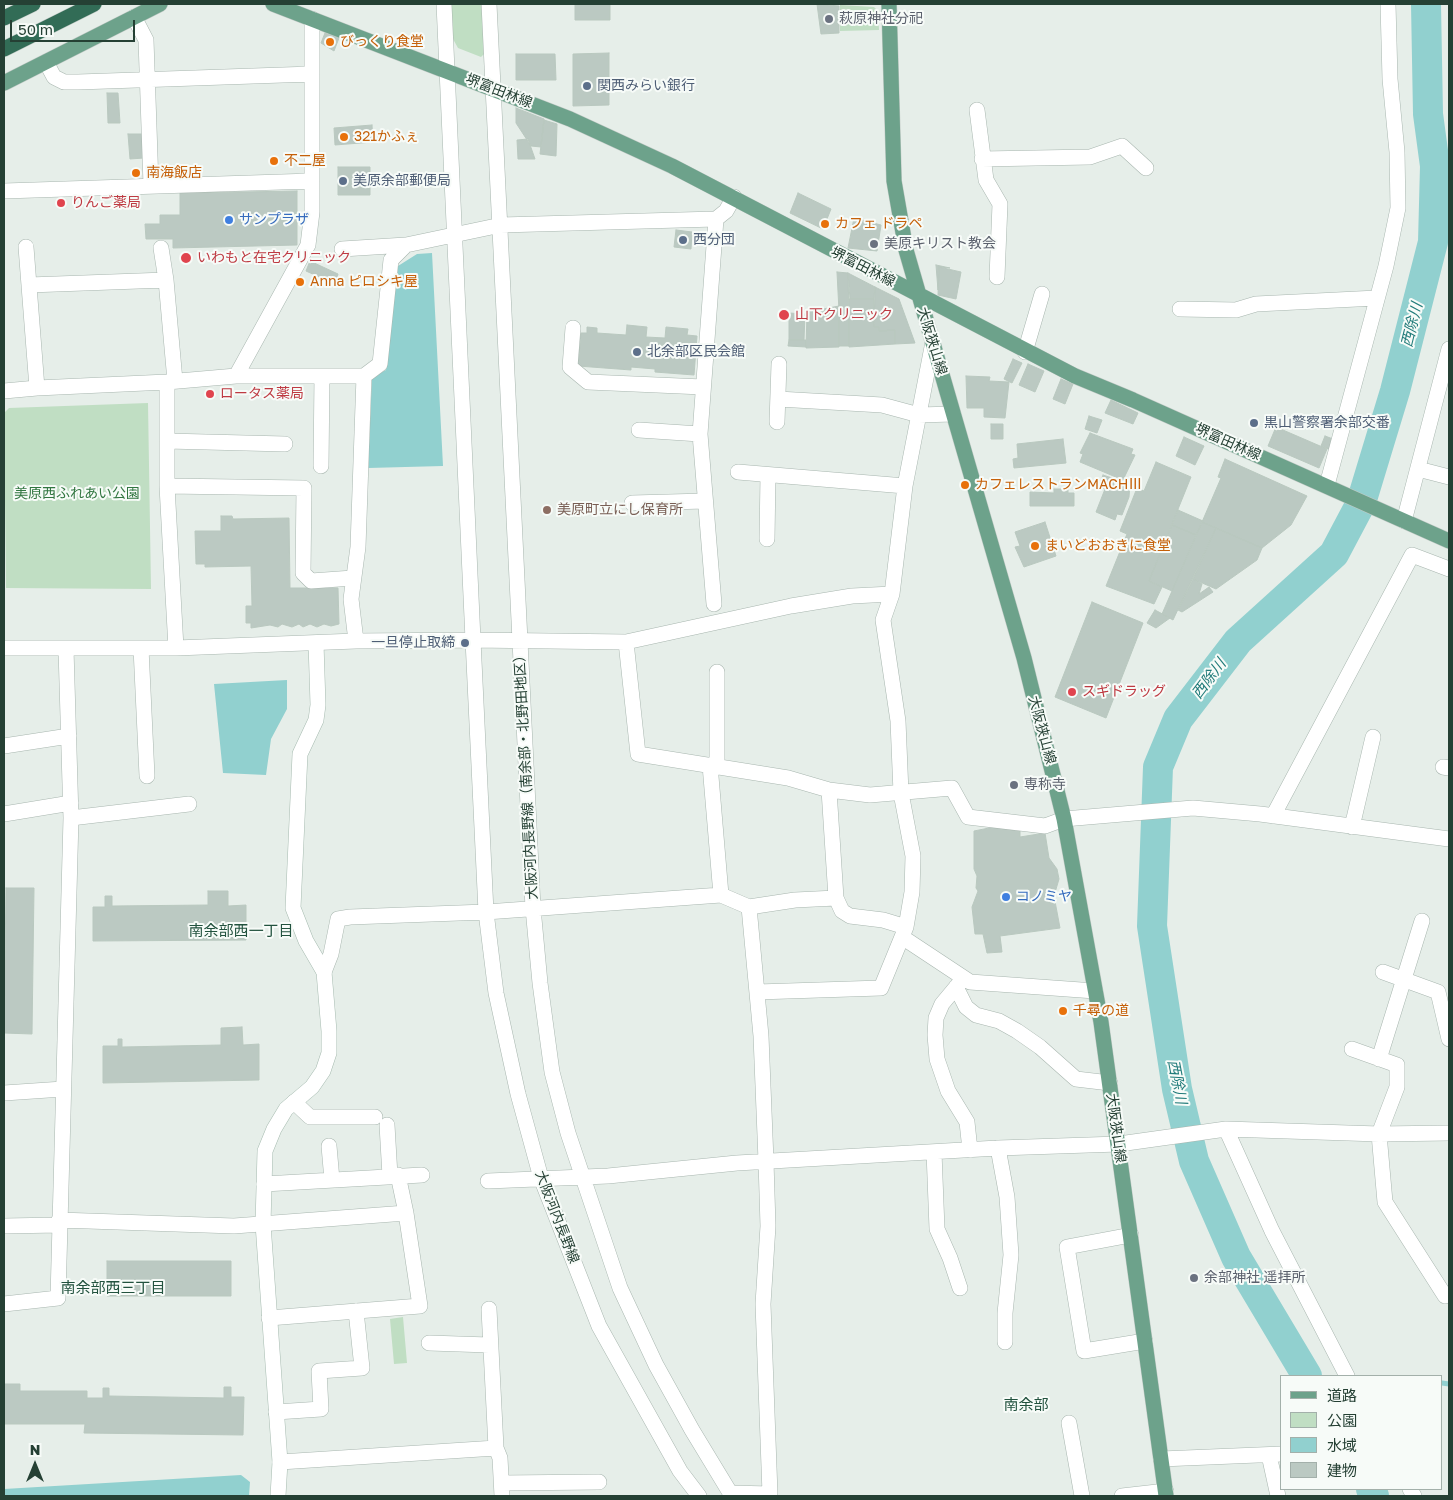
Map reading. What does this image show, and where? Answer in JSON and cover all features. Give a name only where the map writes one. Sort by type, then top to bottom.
[{"type":"highway","points":[[4,18],[33,4]]},
{"type":"highway","points":[[4,49],[94,4]]},
{"type":"main road","points":[[4,83],[160,4]]},
{"type":"main road","name":"堺富田林線","points":[[273,4],[570,119],[734,197],[1025,352],[1075,376],[1449,541]]},
{"type":"main road","name":"大阪狭山線","points":[[889,4],[894,181],[906,250],[1024,658],[1064,819],[1110,1083],[1166,1494]]},
{"type":"street","name":"大阪河内長野線","points":[[444,4],[486,912],[496,993],[518,1094],[541,1178],[599,1326],[680,1470],[699,1496]]},
{"type":"street","name":"大阪河内長野線（南余部・北野田地区）","points":[[489,4],[501,225],[518,640],[533,908]]},
{"type":"street","points":[[1332,488],[1398,208],[1388,4]]},
{"type":"street","points":[[134,17],[146,40],[151,185]]},
{"type":"street","points":[[236,376],[308,245],[312,212],[312,19]]},
{"type":"street","points":[[46,62],[54,78],[64,82],[147,81],[312,74]]},
{"type":"street","points":[[978,110],[986,180],[1000,204],[997,277]]},
{"type":"street","points":[[982,158],[1090,157],[1122,146],[1146,168]]},
{"type":"street","points":[[4,191],[312,181]]},
{"type":"street","points":[[342,249],[406,245],[501,225],[716,219],[726,211],[734,197]]},
{"type":"street","points":[[714,604],[700,434],[716,219]]},
{"type":"street","points":[[4,391],[171,382],[236,376],[364,376],[380,364],[391,260],[406,245]]},
{"type":"street","points":[[26,247],[37,388]]},
{"type":"street","points":[[161,248],[166,280],[171,382],[167,441],[167,486],[176,648]]},
{"type":"street","points":[[29,285],[166,280]]},
{"type":"street","points":[[1025,352],[1042,294]]},
{"type":"street","points":[[1180,309],[1236,310],[1256,304],[1377,298]]},
{"type":"street","points":[[573,328],[570,367],[588,382],[703,387]]},
{"type":"street","points":[[757,992],[881,988],[904,932],[912,892],[913,856],[901,792],[898,721],[883,620],[892,594],[905,486],[933,342]]},
{"type":"street","points":[[1400,520],[1418,469],[1449,349]]},
{"type":"street","points":[[777,422],[779,364]]},
{"type":"street","points":[[321,466],[322,376]]},
{"type":"street","points":[[356,641],[351,599],[358,546],[364,376]]},
{"type":"street","points":[[778,399],[882,405],[919,414],[953,414]]},
{"type":"street","points":[[640,430],[700,434]]},
{"type":"street","points":[[167,441],[285,444]]},
{"type":"street","points":[[1418,469],[1449,477]]},
{"type":"street","points":[[738,472],[905,486]]},
{"type":"street","points":[[768,475],[768,539]]},
{"type":"street","points":[[167,486],[304,488],[303,572],[311,581],[353,578]]},
{"type":"street","points":[[632,502],[705,501]]},
{"type":"street","points":[[1273,816],[1412,555],[1449,568]]},
{"type":"street","points":[[4,648],[176,648],[356,641],[518,640],[626,642],[791,606],[852,596],[892,594]]},
{"type":"street","points":[[626,642],[638,754],[788,778],[829,790],[870,795],[952,788],[968,817],[1045,826],[1064,819],[1187,809],[1273,816],[1449,839]]},
{"type":"street","points":[[278,1496],[280,1462],[263,1224],[265,1151],[274,1129],[286,1109],[312,1087],[323,1072],[329,1054],[324,972],[306,941],[293,908],[300,754],[316,720],[318,705],[316,643]]},
{"type":"street","points":[[141,648],[138,743],[147,776]]},
{"type":"street","points":[[4,1304],[58,1298],[71,818],[66,649]]},
{"type":"street","points":[[717,672],[713,765],[722,895]]},
{"type":"street","points":[[4,746],[69,736]]},
{"type":"street","points":[[1352,827],[1373,738]]},
{"type":"street","points":[[829,790],[836,898],[842,911],[850,916],[883,920],[904,932],[960,982],[966,1007],[976,1015],[999,1021],[1017,1030],[1076,1079],[1110,1083]]},
{"type":"street","points":[[4,814],[71,803]]},
{"type":"street","points":[[71,818],[189,804]]},
{"type":"street","points":[[324,972],[331,954],[338,919],[486,912],[722,895],[749,907],[795,900],[836,898]]},
{"type":"street","points":[[533,908],[540,983],[552,1072],[568,1133],[620,1288],[661,1373],[731,1495],[770,1494],[763,1304],[768,1226],[766,1161],[761,1036],[749,907]]},
{"type":"street","points":[[1379,1059],[1422,922]]},
{"type":"street","points":[[1383,972],[1404,978],[1438,992],[1449,1039]]},
{"type":"street","points":[[960,982],[1095,991]]},
{"type":"street","points":[[960,982],[942,1004],[936,1018],[935,1035],[937,1059],[948,1091],[967,1122],[970,1150]]},
{"type":"street","points":[[1352,1048],[1396,1065],[1397,1087],[1379,1134],[1385,1202],[1445,1296]]},
{"type":"street","points":[[4,1093],[63,1089]]},
{"type":"street","points":[[294,1102],[310,1117],[375,1117]]},
{"type":"street","points":[[269,1318],[420,1306],[406,1213],[394,1175],[387,1126]]},
{"type":"street","points":[[488,1181],[526,1181],[541,1178],[766,1161],[998,1148],[1119,1144],[1222,1130],[1449,1134]]},
{"type":"street","points":[[1222,1130],[1345,1375]]},
{"type":"street","points":[[329,1146],[332,1180]]},
{"type":"street","points":[[998,1148],[1007,1197],[1011,1255],[1004,1313],[1004,1342]]},
{"type":"street","points":[[934,1152],[937,1229],[950,1258],[960,1288]]},
{"type":"street","points":[[264,1184],[394,1175],[422,1175]]},
{"type":"street","points":[[4,1226],[59,1222],[234,1226],[406,1213]]},
{"type":"street","points":[[1131,1235],[1067,1247],[1084,1351],[1145,1341]]},
{"type":"street","points":[[488,1309],[496,1448],[500,1458],[502,1490],[599,1482]]},
{"type":"street","points":[[276,1412],[321,1409],[319,1371],[362,1368],[356,1311]]},
{"type":"street","points":[[429,1343],[490,1345]]},
{"type":"street","points":[[1069,1423],[1082,1496]]},
{"type":"street","points":[[280,1462],[496,1448]]},
{"type":"street","points":[[1161,1459],[1275,1455],[1278,1496]]},
{"type":"street","points":[[1122,1496],[1166,1494]]},
{"type":"green space","points":[[451,4],[482,4],[485,53],[481,57],[458,48],[453,39]]},
{"type":"green space","points":[[840,5],[874,7],[878,11],[879,30],[840,31]]},
{"type":"green space","name":"美原西ふれあい公園","points":[[148,403],[151,589],[6,588],[4,413],[9,408]]},
{"type":"green space","points":[[403,1317],[407,1363],[394,1364],[390,1319]]},
{"type":"water","points":[[432,253],[443,466],[368,468],[372,377],[386,370],[398,266],[417,254]]},
{"type":"water","points":[[287,680],[287,709],[271,739],[266,775],[223,773],[214,684]]},
{"type":"water","points":[[241,1475],[250,1482],[249,1496],[4,1496],[4,1489]]},
{"type":"building","points":[[575,4],[610,4],[610,20],[575,20]]},
{"type":"building","name":"萩原神社分祀","points":[[817,4],[839,6],[839,33],[821,34]]},
{"type":"building","points":[[325,33],[339,38],[334,51],[321,43]]},
{"type":"building","points":[[609,53],[609,105],[573,106],[573,54]]},
{"type":"building","points":[[516,54],[555,54],[556,80],[516,80]]},
{"type":"building","points":[[107,93],[118,93],[120,123],[108,123]]},
{"type":"building","points":[[516,108],[544,119],[541,147],[531,146],[516,123]]},
{"type":"building","points":[[544,120],[557,124],[556,156],[540,154]]},
{"type":"building","points":[[372,125],[373,142],[335,145],[334,128]]},
{"type":"building","points":[[128,134],[142,134],[144,158],[130,159]]},
{"type":"building","points":[[528,139],[535,159],[518,159],[517,140]]},
{"type":"building","points":[[338,167],[370,167],[370,195],[338,195]]},
{"type":"building","name":"サンプラザ","points":[[297,191],[297,245],[173,248],[173,239],[146,239],[145,224],[160,224],[160,215],[180,215],[180,193]]},
{"type":"building","points":[[798,193],[831,209],[823,229],[790,213]]},
{"type":"building","points":[[854,218],[881,225],[877,251],[848,248]]},
{"type":"building","name":"西分団","points":[[676,230],[692,232],[691,249],[674,247]]},
{"type":"building","points":[[310,261],[338,274],[335,284],[306,271]]},
{"type":"building","points":[[936,265],[950,268],[939,267],[938,290]]},
{"type":"building","points":[[939,267],[961,272],[956,299],[938,295]]},
{"type":"building","points":[[837,272],[848,273],[849,312],[839,311]]},
{"type":"building","points":[[848,273],[875,287],[874,299],[850,299]]},
{"type":"building","points":[[875,287],[899,299],[915,343],[895,344],[895,330],[879,331],[879,327],[874,327]]},
{"type":"building","points":[[849,299],[874,299],[874,327],[879,327],[879,331],[895,330],[895,344],[849,347]]},
{"type":"building","points":[[839,306],[839,347],[806,348],[807,312]]},
{"type":"building","points":[[839,312],[849,312],[849,346],[839,346]]},
{"type":"building","points":[[789,313],[805,314],[804,340],[789,340]]},
{"type":"building","name":"北余部区民会館","points":[[627,325],[647,327],[646,337],[665,338],[666,327],[688,329],[687,335],[697,336],[694,375],[655,372],[655,369],[631,367],[631,370],[578,366],[581,333],[587,333],[587,327],[597,328],[597,333],[626,335]]},
{"type":"building","points":[[789,340],[806,340],[806,347],[788,346]]},
{"type":"building","points":[[1013,359],[1022,363],[1012,383],[1004,379]]},
{"type":"building","points":[[1028,364],[1044,371],[1035,392],[1019,385]]},
{"type":"building","points":[[966,376],[990,377],[989,381],[1009,382],[1005,418],[984,417],[984,408],[967,408]]},
{"type":"building","points":[[1061,379],[1073,384],[1065,404],[1053,399]]},
{"type":"building","points":[[1111,400],[1138,413],[1133,424],[1105,413]]},
{"type":"building","points":[[1089,416],[1102,420],[1097,433],[1085,429]]},
{"type":"building","points":[[991,424],[1003,424],[1003,439],[991,439]]},
{"type":"building","points":[[1276,427],[1327,449],[1319,468],[1268,446]]},
{"type":"building","points":[[1090,433],[1133,449],[1131,454],[1135,455],[1123,480],[1080,462],[1083,454],[1080,453]]},
{"type":"building","points":[[1325,436],[1333,439],[1329,449],[1321,446]]},
{"type":"building","points":[[1184,437],[1204,446],[1195,465],[1176,456]]},
{"type":"building","points":[[1063,439],[1066,463],[1014,468],[1013,459],[1018,458],[1017,444]]},
{"type":"building","points":[[1225,459],[1307,496],[1291,525],[1262,548],[1202,522],[1221,478],[1218,477]]},
{"type":"building","points":[[1156,462],[1191,477],[1149,581],[1162,587],[1154,604],[1106,586],[1127,534],[1120,531],[1137,488],[1144,491]]},
{"type":"building","points":[[1103,475],[1130,484],[1129,497],[1122,515],[1117,514],[1115,520],[1096,512],[1105,489],[1099,486]]},
{"type":"building","points":[[1054,489],[1068,489],[1068,493],[1074,493],[1074,506],[1030,506],[1030,492],[1054,493]]},
{"type":"building","points":[[1178,510],[1203,521],[1196,535],[1172,525]]},
{"type":"building","points":[[221,516],[232,516],[233,519],[289,518],[290,588],[338,588],[339,624],[331,626],[324,624],[317,627],[310,624],[303,627],[299,624],[292,627],[282,624],[278,627],[270,625],[251,628],[251,623],[246,623],[246,606],[252,606],[251,566],[205,567],[205,564],[196,564],[195,531],[221,531]]},
{"type":"building","points":[[1045,522],[1056,556],[1024,567],[1015,547],[1020,546],[1015,532]]},
{"type":"building","points":[[1202,522],[1216,528],[1173,620],[1162,614]]},
{"type":"building","points":[[1172,525],[1196,535],[1172,591],[1149,581]]},
{"type":"building","points":[[1216,528],[1262,548],[1257,560],[1216,589],[1193,579]]},
{"type":"building","points":[[1193,579],[1202,584],[1199,594],[1209,587],[1213,592],[1182,612],[1178,610]]},
{"type":"building","points":[[1092,602],[1143,623],[1106,718],[1055,697]]},
{"type":"building","points":[[1155,610],[1170,618],[1156,628],[1147,623]]},
{"type":"building","points":[[994,827],[1020,831],[1020,837],[1045,833],[1049,858],[1057,869],[1059,879],[1054,896],[1060,928],[1000,936],[1002,952],[987,953],[983,934],[975,934],[972,907],[978,891],[976,888],[977,876],[974,869],[974,831]]},
{"type":"building","points":[[6,888],[34,888],[32,1034],[4,1033]]},
{"type":"building","points":[[208,891],[228,891],[228,906],[246,905],[246,940],[93,941],[93,907],[105,907],[105,896],[112,896],[112,906],[208,905]]},
{"type":"building","points":[[242,1027],[243,1045],[259,1044],[259,1080],[103,1083],[103,1046],[118,1046],[118,1039],[122,1039],[122,1047],[221,1045],[221,1028]]},
{"type":"building","points":[[107,1261],[231,1261],[231,1296],[107,1296]]},
{"type":"building","points":[[4,1384],[20,1384],[20,1391],[87,1391],[87,1398],[103,1398],[103,1388],[109,1388],[109,1396],[224,1398],[224,1387],[231,1387],[231,1397],[244,1397],[243,1435],[84,1433],[85,1424],[4,1424]]},
{"type":"waterway","name":"西除川","points":[[1306,1375],[1236,1257],[1194,1161],[1177,1089],[1152,926],[1158,767],[1178,719],[1238,641],[1334,554],[1361,503],[1395,391],[1433,242],[1435,166],[1428,114],[1426,4]]},
{"type":"waterway","points":[[1443,1383],[1449,1384]]},
{"type":"waterway","name":"西除川","points":[[1371,1490],[1374,1496]]},
{"type":"place","name":"萩原神社分祀","points":[[829,19]]},
{"type":"place","name":"びっくり食堂","points":[[330,42]]},
{"type":"place","name":"関西みらい銀行","points":[[587,86]]},
{"type":"place","name":"321かふぇ","points":[[344,137]]},
{"type":"place","name":"不二屋","points":[[274,161]]},
{"type":"place","name":"南海飯店","points":[[136,173]]},
{"type":"place","name":"美原余部郵便局","points":[[343,181]]},
{"type":"place","name":"りんご薬局","points":[[61,203]]},
{"type":"place","name":"サンプラザ","points":[[229,220]]},
{"type":"place","name":"カフェ ドラペ","points":[[825,224]]},
{"type":"place","name":"西分団","points":[[683,240]]},
{"type":"place","name":"美原キリスト教会","points":[[874,244]]},
{"type":"place","name":"いわもと在宅クリニック","points":[[186,258]]},
{"type":"place","name":"Anna ピロシキ屋","points":[[300,282]]},
{"type":"place","name":"山下クリニック","points":[[784,315]]},
{"type":"place","name":"北余部区民会館","points":[[637,352]]},
{"type":"place","name":"ロータス薬局","points":[[210,394]]},
{"type":"place","name":"黒山警察署余部交番","points":[[1254,423]]},
{"type":"place","name":"カフェレストランMACHⅢ","points":[[965,485]]},
{"type":"place","name":"美原町立にし保育所","points":[[547,510]]},
{"type":"place","name":"まいどおおきに食堂","points":[[1035,546]]},
{"type":"place","name":"一旦停止取締","points":[[465,643]]},
{"type":"place","name":"スギドラッグ","points":[[1072,692]]},
{"type":"place","name":"専称寺","points":[[1014,785]]},
{"type":"place","name":"コノミヤ","points":[[1006,897]]},
{"type":"place","name":"千尋の道","points":[[1063,1011]]},
{"type":"place","name":"余部神社 遥拝所","points":[[1194,1278]]},
{"type":"district","name":"南余部西一丁目","points":[[241,931]]},
{"type":"district","name":"南余部西三丁目","points":[[113,1288]]},
{"type":"district","name":"南余部","points":[[1026,1405]]}]
